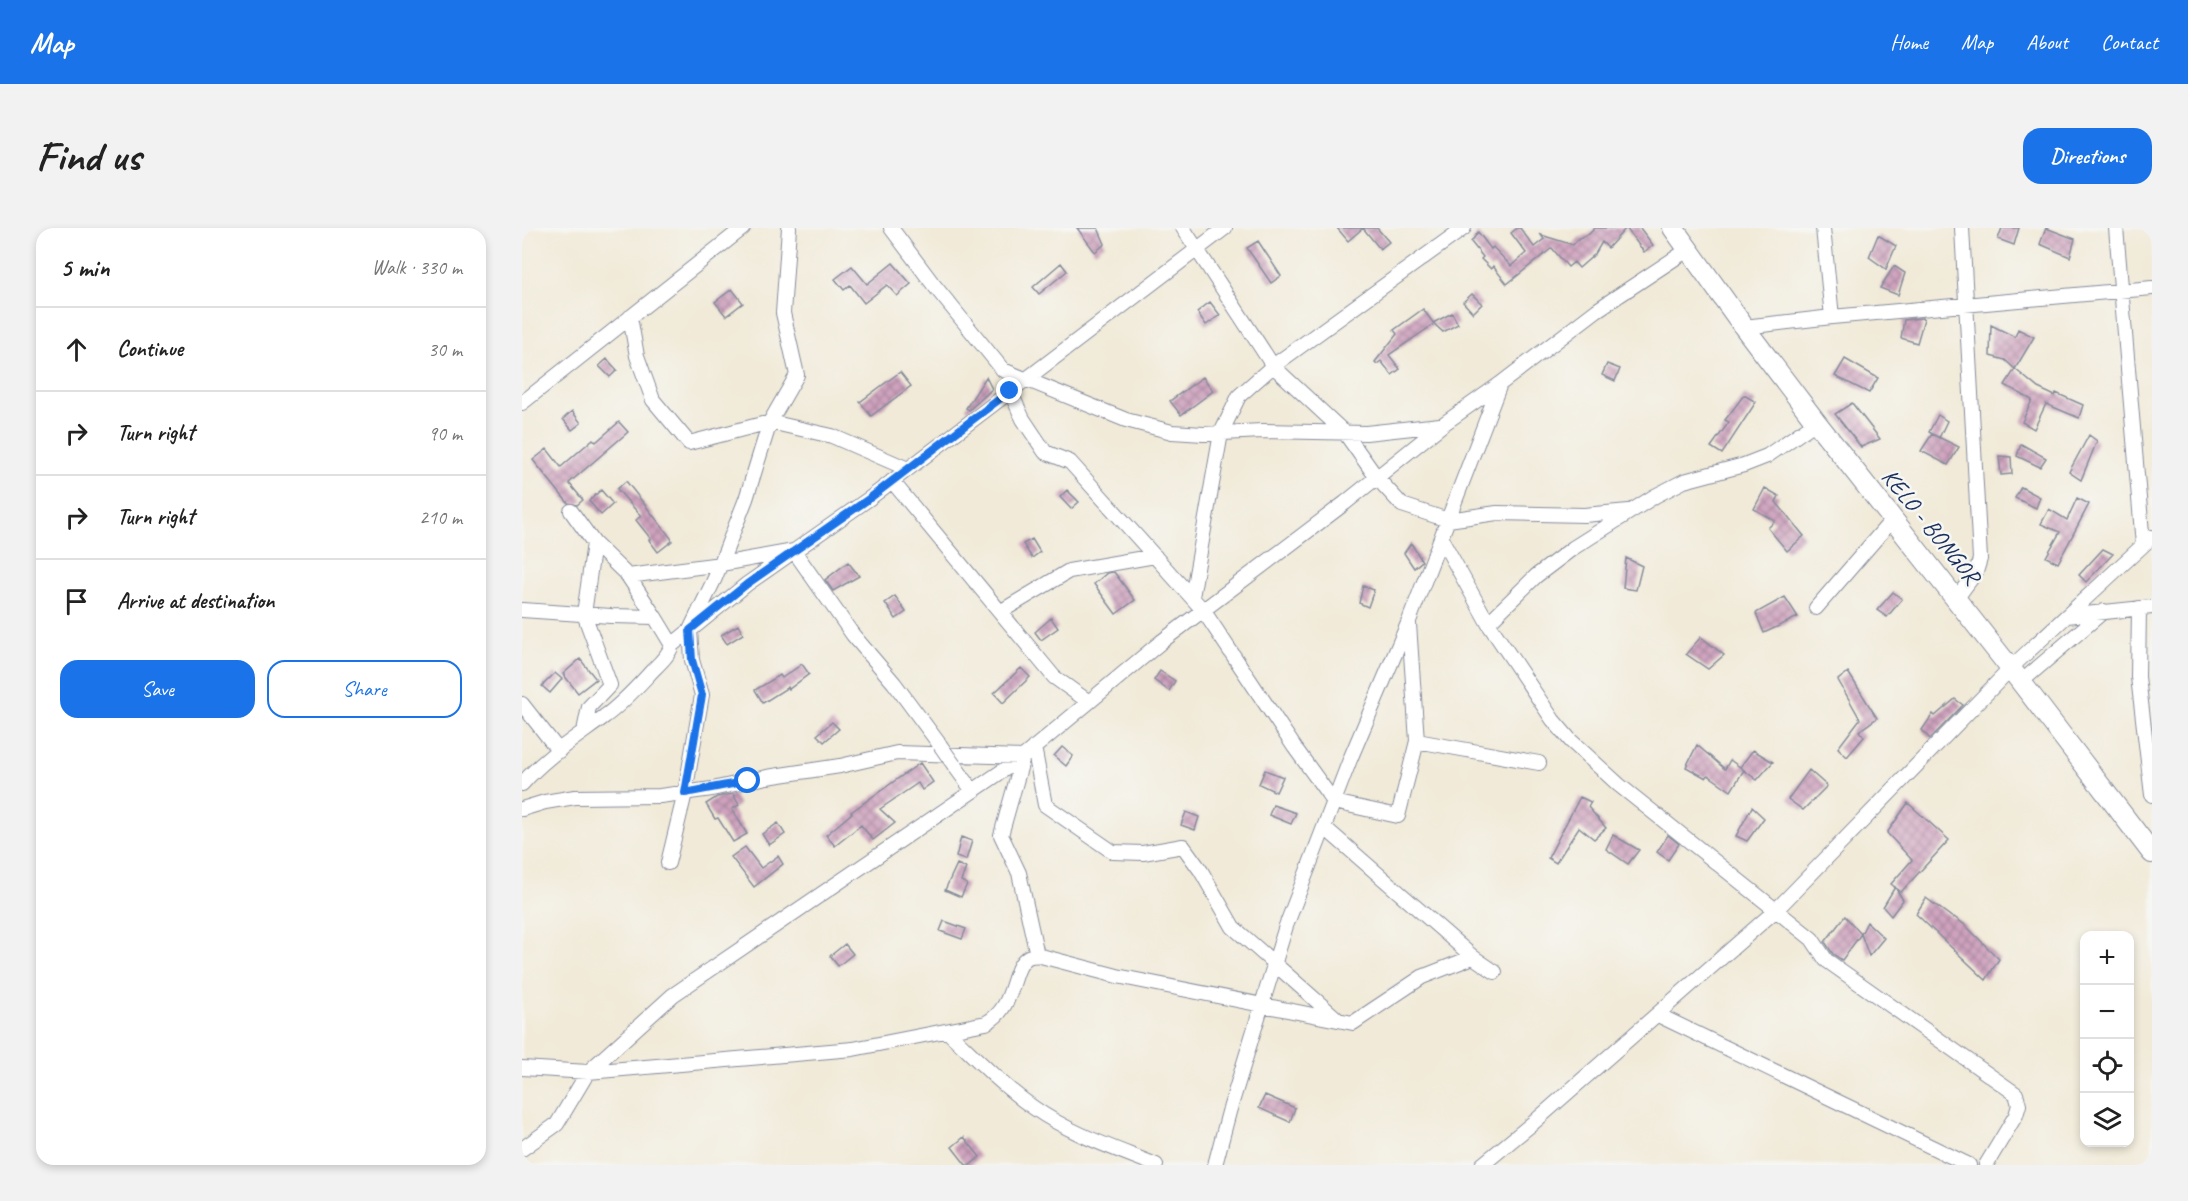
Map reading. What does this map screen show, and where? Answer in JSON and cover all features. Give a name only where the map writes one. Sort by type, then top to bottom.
[{"type":"highway","name":"KELO - BONGOR","points":[[1673,228],[1816,422],[2016,675],[2152,853]]},
{"type":"street","points":[[522,403],[743,228]]},
{"type":"street","points":[[668,863],[685,793],[702,695],[692,660],[690,630],[721,564],[746,499],[770,422],[797,375],[783,313],[789,228]]},
{"type":"street","points":[[891,228],[1003,370],[1148,427],[1172,432],[1345,433],[1442,425]]},
{"type":"street","points":[[1183,228],[1273,366],[1345,433],[1377,478],[1402,505],[1448,520],[1497,513],[1584,515],[1629,511]]},
{"type":"street","points":[[522,784],[584,731],[607,715],[670,652],[672,645],[747,584],[892,481],[1225,228]]},
{"type":"street","points":[[1192,597],[1221,433],[1239,396],[1273,366],[1464,228]]},
{"type":"street","points":[[1823,228],[1832,317]]},
{"type":"street","points":[[1956,599],[1976,572],[1980,559],[1962,228]]},
{"type":"street","points":[[1482,1165],[1658,1015],[1776,910],[2016,675],[2067,616],[2148,541],[2116,228]]},
{"type":"street","points":[[522,1149],[557,1124],[588,1072],[673,995],[1023,757],[1203,610],[1377,478],[1442,425],[1597,310],[1689,249]]},
{"type":"street","points":[[1744,327],[2152,288]]},
{"type":"street","points":[[630,317],[637,356],[653,400],[689,443],[770,422],[831,436],[908,469]]},
{"type":"street","points":[[1215,1165],[1286,926],[1334,802],[1409,621],[1500,384]]},
{"type":"street","points":[[1010,391],[1023,419],[1045,452],[1070,462],[1203,610],[1334,802],[1398,816],[1417,741],[1409,621]]},
{"type":"street","points":[[1488,623],[1536,576],[1629,511],[1684,482],[1767,456],[1816,422]]},
{"type":"street","points":[[892,481],[1054,677],[1089,702]]},
{"type":"street","points":[[571,511],[594,543],[628,576],[672,645]]},
{"type":"street","points":[[1816,608],[1892,520]]},
{"type":"street","points":[[1441,538],[1488,623],[1553,720],[1571,741],[1619,785],[1812,939],[1826,960],[2016,1094],[2019,1105],[2016,1115],[1986,1165]]},
{"type":"street","points":[[584,731],[589,707],[610,685],[584,614],[594,543]]},
{"type":"street","points":[[628,576],[721,564],[794,551]]},
{"type":"street","points":[[794,551],[853,635],[894,683],[973,790]]},
{"type":"street","points":[[1000,612],[1069,571],[1155,556]]},
{"type":"street","points":[[2067,616],[2145,608],[2138,677],[2152,795]]},
{"type":"street","points":[[522,610],[655,617]]},
{"type":"street","points":[[2016,675],[2104,611]]},
{"type":"street","points":[[522,704],[560,751]]},
{"type":"street","points":[[1417,741],[1539,763]]},
{"type":"street","points":[[1034,747],[1045,805],[1113,852],[1143,853],[1183,846],[1201,871],[1233,927],[1338,1020]]},
{"type":"street","points":[[522,809],[575,797],[660,796],[685,793],[840,766],[897,753],[1023,757]]},
{"type":"street","points":[[1023,757],[1001,836],[1019,873],[1037,955]]},
{"type":"street","points":[[1324,827],[1473,957],[1495,972]]},
{"type":"street","points":[[522,1068],[588,1072],[854,1049],[986,1023],[997,1018],[1005,1006],[1021,965],[1028,957],[1037,955],[1117,976],[1353,1023],[1422,977],[1473,957]]},
{"type":"street","points":[[1658,1015],[1969,1165]]},
{"type":"street","points":[[947,1031],[1034,1109],[1080,1135],[1156,1165]]},
{"type":"building","points":[[1077,228],[1098,228],[1105,244],[1095,252]]},
{"type":"building","points":[[1337,228],[1363,228],[1348,241]]},
{"type":"building","points":[[1363,228],[1377,228],[1389,242],[1380,249]]},
{"type":"building","points":[[1520,228],[1534,247],[1544,239],[1541,235],[1573,245],[1579,238],[1589,234],[1595,228],[1626,228],[1608,248],[1602,242],[1595,254],[1579,268],[1574,262],[1568,267],[1552,248],[1507,284],[1493,266],[1491,269],[1481,259],[1483,257],[1471,242],[1478,232],[1491,249],[1493,247],[1511,266],[1526,253],[1511,233]]},
{"type":"building","points":[[1626,228],[1640,228],[1653,245],[1644,252]]},
{"type":"building","points":[[2002,228],[2019,228],[2014,245],[1998,239]]},
{"type":"building","points":[[2046,228],[2075,239],[2070,257],[2040,244]]},
{"type":"building","points":[[1878,235],[1896,246],[1886,269],[1869,257]]},
{"type":"building","points":[[1258,241],[1281,276],[1271,283],[1247,248]]},
{"type":"building","points":[[893,263],[911,284],[897,296],[887,285],[864,303],[850,285],[844,290],[835,279],[852,266],[867,284]]},
{"type":"building","points":[[1061,263],[1067,271],[1039,294],[1033,287]]},
{"type":"building","points":[[1894,266],[1905,273],[1898,295],[1880,288]]},
{"type":"building","points":[[732,289],[743,303],[726,316],[715,302]]},
{"type":"building","points":[[1472,294],[1482,304],[1473,313],[1463,302]]},
{"type":"building","points":[[1210,302],[1220,315],[1206,325],[1197,312]]},
{"type":"building","points":[[1423,309],[1434,324],[1389,355],[1400,369],[1392,375],[1381,361],[1377,364],[1375,362],[1397,334],[1394,330]]},
{"type":"building","points":[[1452,313],[1458,324],[1443,332],[1433,323]]},
{"type":"building","points":[[1924,319],[1917,343],[1901,338],[1904,320]]},
{"type":"building","points":[[1991,325],[2015,337],[2018,329],[2034,337],[2015,369],[2005,360],[1990,356]]},
{"type":"building","points":[[607,359],[617,370],[610,377],[599,366]]},
{"type":"building","points":[[1845,359],[1878,378],[1869,393],[1835,376]]},
{"type":"building","points":[[1607,364],[1620,369],[1615,381],[1602,375]]},
{"type":"building","points":[[2015,369],[2038,388],[2083,405],[2079,418],[2046,404],[2034,429],[2022,422],[2032,400],[2005,385]]},
{"type":"building","points":[[900,372],[911,386],[871,416],[860,402]]},
{"type":"building","points":[[986,377],[992,389],[969,410],[966,408]]},
{"type":"building","points":[[1203,377],[1213,391],[1181,415],[1170,401]]},
{"type":"building","points":[[1744,395],[1756,402],[1722,454],[1711,447],[1729,422],[1725,420]]},
{"type":"building","points":[[1852,403],[1880,439],[1861,447],[1835,414]]},
{"type":"building","points":[[572,411],[581,423],[572,430],[563,419]]},
{"type":"building","points":[[1938,415],[1947,421],[1939,438],[1929,432]]},
{"type":"building","points":[[619,422],[628,432],[569,483],[583,500],[577,505],[568,503],[533,460],[547,449],[561,467],[593,439],[596,442]]},
{"type":"building","points":[[1932,434],[1959,447],[1948,465],[1921,451]]},
{"type":"building","points":[[2089,435],[2097,441],[2081,480],[2069,472]]},
{"type":"building","points":[[2021,444],[2046,458],[2040,467],[2017,456]]},
{"type":"building","points":[[1999,456],[2011,457],[2012,474],[2001,475]]},
{"type":"building","points":[[626,481],[671,538],[672,541],[658,552],[636,520],[641,516],[617,489]]},
{"type":"building","points":[[2021,487],[2040,497],[2036,508],[2015,498]]},
{"type":"building","points":[[1765,488],[1779,496],[1776,502],[1804,536],[1787,551],[1768,528],[1775,521],[1754,509]]},
{"type":"building","points":[[601,490],[613,504],[601,515],[589,501]]},
{"type":"building","points":[[1067,490],[1079,502],[1071,509],[1060,497]]},
{"type":"building","points":[[2077,498],[2089,504],[2058,563],[2046,557],[2060,532],[2041,524],[2049,509],[2067,520]]},
{"type":"building","points":[[1032,539],[1040,552],[1032,558],[1023,544]]},
{"type":"building","points":[[1411,543],[1422,561],[1414,568],[1404,553]]},
{"type":"building","points":[[2103,549],[2113,554],[2086,582],[2079,575]]},
{"type":"building","points":[[1626,558],[1642,566],[1636,590],[1623,588]]},
{"type":"building","points":[[848,562],[859,576],[833,591],[825,580]]},
{"type":"building","points":[[1114,572],[1135,600],[1116,614],[1094,584],[1107,573]]},
{"type":"building","points":[[1363,586],[1374,590],[1368,607],[1359,603]]},
{"type":"building","points":[[1893,592],[1902,599],[1887,617],[1877,610]]},
{"type":"building","points":[[895,596],[906,612],[896,619],[885,603]]},
{"type":"building","points":[[1785,597],[1798,617],[1764,633],[1756,613]]},
{"type":"building","points":[[1051,618],[1058,628],[1041,640],[1035,632]]},
{"type":"building","points":[[738,625],[743,634],[727,644],[721,635]]},
{"type":"building","points":[[1701,637],[1724,655],[1708,669],[1686,654]]},
{"type":"building","points":[[580,659],[596,679],[578,693],[563,674]]},
{"type":"building","points":[[802,664],[809,674],[789,689],[788,687],[763,703],[755,690],[780,675],[782,678]]},
{"type":"building","points":[[1021,668],[1030,677],[1003,703],[994,693]]},
{"type":"building","points":[[1160,671],[1175,681],[1169,691],[1154,680]]},
{"type":"building","points":[[1848,672],[1877,718],[1859,731],[1864,737],[1847,757],[1838,748],[1860,719],[1838,680]]},
{"type":"building","points":[[555,673],[562,679],[550,693],[542,686]]},
{"type":"building","points":[[1955,699],[1963,705],[1930,739],[1922,730],[1933,714],[1935,716]]},
{"type":"building","points":[[832,722],[839,729],[824,742],[817,735]]},
{"type":"building","points":[[1697,745],[1725,769],[1730,760],[1744,770],[1731,791],[1708,775],[1706,778],[1686,767]]},
{"type":"building","points":[[1062,747],[1073,756],[1066,766],[1054,756]]},
{"type":"building","points":[[1753,750],[1773,762],[1757,780],[1740,767]]},
{"type":"building","points":[[920,763],[933,782],[922,790],[918,783],[880,809],[895,823],[873,840],[861,825],[835,846],[826,835],[851,812]]},
{"type":"building","points":[[1265,770],[1283,777],[1276,792],[1259,784]]},
{"type":"building","points":[[1809,770],[1827,786],[1803,810],[1788,799]]},
{"type":"building","points":[[733,794],[739,805],[732,809],[747,834],[733,842],[706,804],[717,797]]},
{"type":"building","points":[[1580,797],[1591,802],[1588,807],[1606,828],[1594,839],[1579,827],[1556,863],[1548,858]]},
{"type":"building","points":[[1908,803],[1949,840],[1901,892],[1891,884],[1912,860],[1887,833]]},
{"type":"building","points":[[1273,805],[1296,813],[1291,824],[1269,815]]},
{"type":"building","points":[[1752,807],[1764,818],[1747,841],[1736,836]]},
{"type":"building","points":[[1186,812],[1199,817],[1195,830],[1181,825]]},
{"type":"building","points":[[778,823],[785,834],[769,845],[762,834]]},
{"type":"building","points":[[1613,835],[1639,850],[1628,864],[1606,849]]},
{"type":"building","points":[[1668,835],[1679,844],[1668,860],[1657,852]]},
{"type":"building","points":[[961,837],[972,841],[966,860],[956,857]]},
{"type":"building","points":[[745,847],[761,868],[778,856],[783,864],[754,887],[731,857]]},
{"type":"building","points":[[957,864],[966,868],[961,881],[967,884],[961,897],[945,890]]},
{"type":"building","points":[[1895,887],[1903,900],[1891,916],[1883,907]]},
{"type":"building","points":[[1926,898],[1965,925],[1999,959],[1986,980],[1916,914]]},
{"type":"building","points":[[1845,916],[1861,934],[1842,960],[1833,954],[1825,942]]},
{"type":"building","points":[[944,921],[966,929],[962,939],[940,931]]},
{"type":"building","points":[[1867,922],[1884,938],[1869,956],[1861,934]]},
{"type":"building","points":[[845,944],[853,954],[838,966],[830,956]]},
{"type":"building","points":[[1265,1095],[1295,1108],[1290,1122],[1259,1108]]},
{"type":"building","points":[[964,1137],[980,1157],[970,1165],[966,1165],[952,1147]]},
{"type":"route","points":[[748,781],[685,793],[702,695],[692,660],[690,630],[747,584],[870,498],[1010,391]]}]
